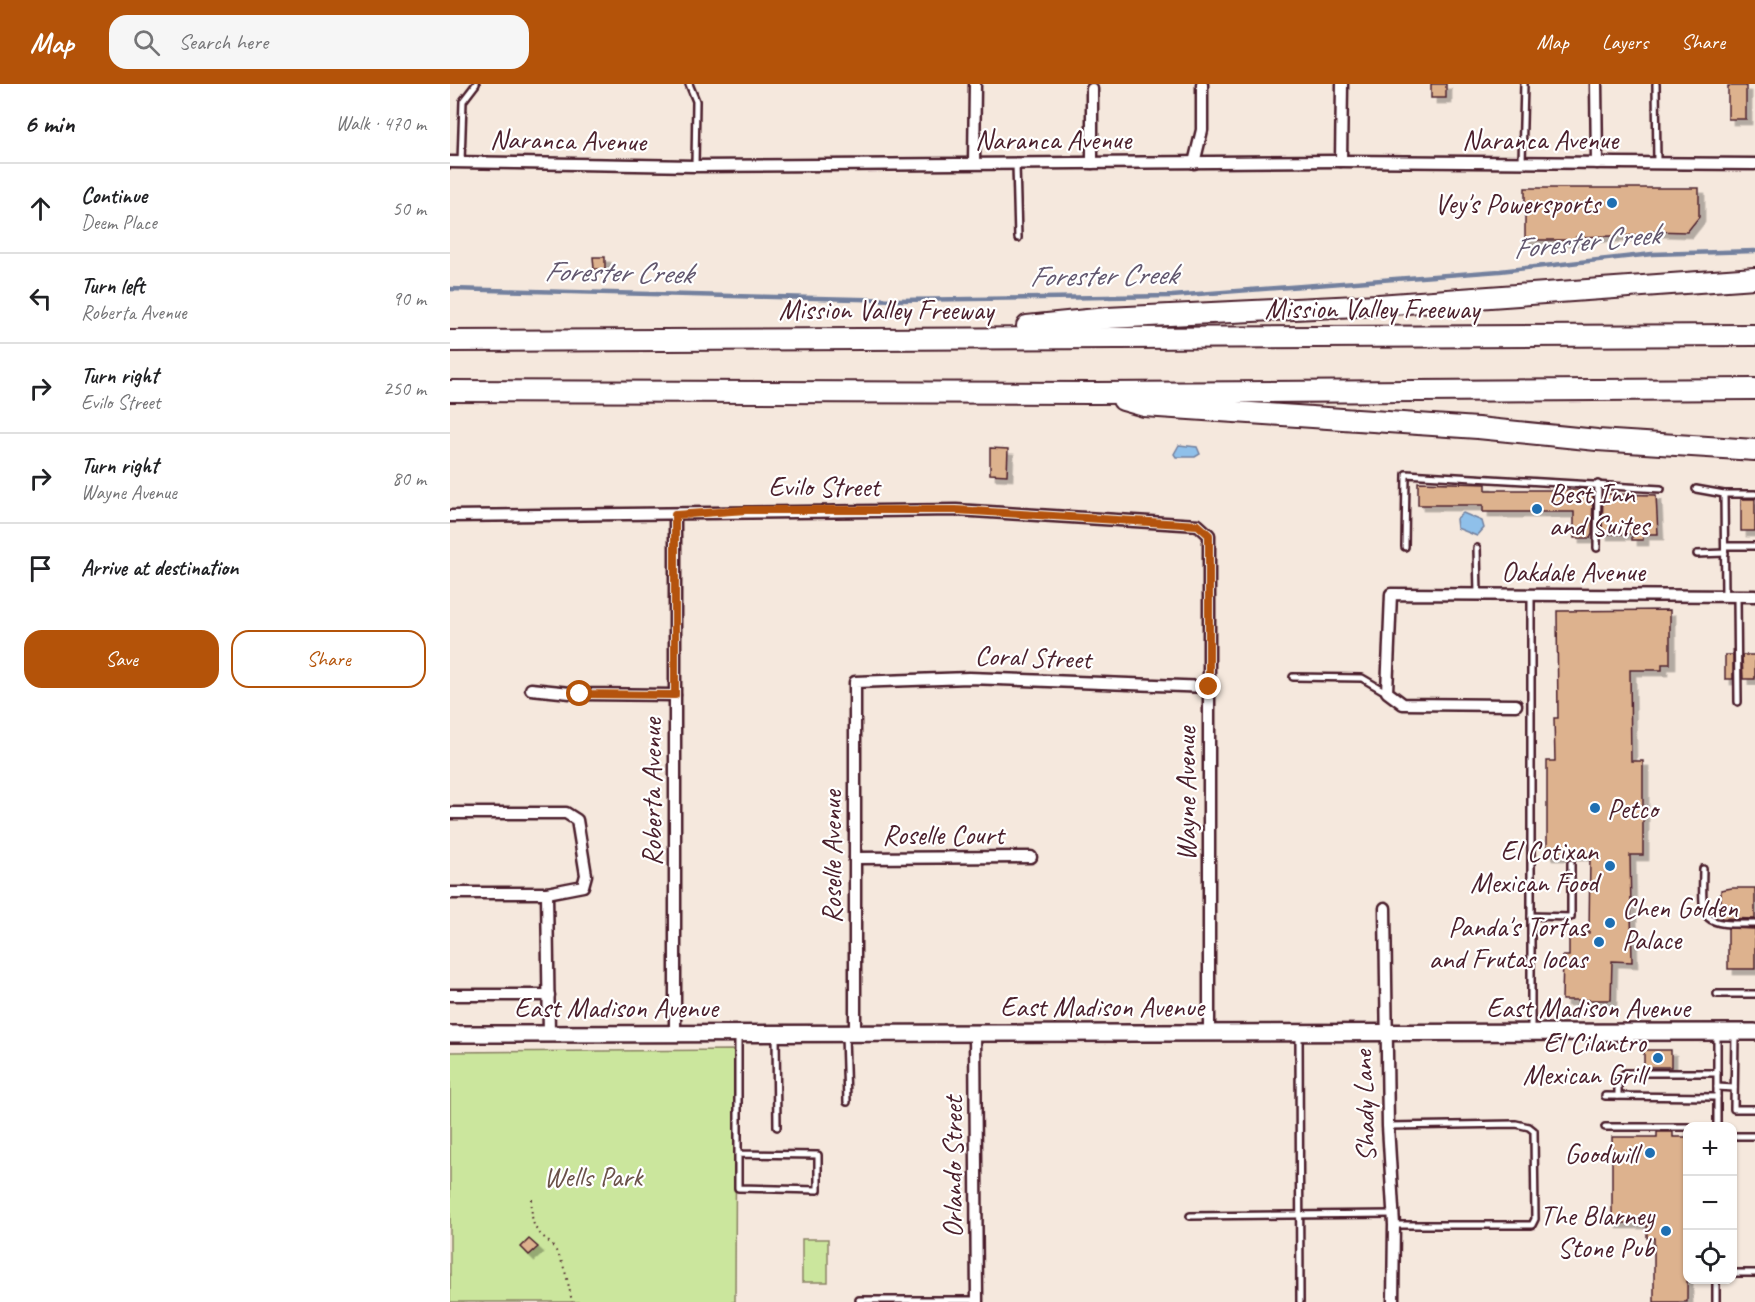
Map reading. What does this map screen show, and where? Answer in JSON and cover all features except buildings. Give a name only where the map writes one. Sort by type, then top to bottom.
[{"type":"highway","points":[[910,338],[1107,318],[1378,305],[1755,278]]},
{"type":"highway","name":"Mission Valley Freeway","points":[[450,341],[1755,335]]},
{"type":"highway","points":[[450,391],[1095,393],[1755,389]]},
{"type":"highway","points":[[1095,393],[1144,406],[1755,450]]},
{"type":"street","points":[[974,164],[975,84]]},
{"type":"street","points":[[1194,162],[1202,130],[1202,84]]},
{"type":"street","points":[[1341,161],[1342,84]]},
{"type":"street","points":[[1596,84],[1596,163]]},
{"type":"street","points":[[1092,89],[1092,163]]},
{"type":"street","name":"Naranca Avenue","points":[[455,162],[696,166],[1341,161],[1755,164]]},
{"type":"street","name":"Evilo Street","points":[[450,516],[675,515],[746,510],[956,510],[1198,525]]},
{"type":"street","name":"Roberta Avenue","points":[[675,515],[675,1032]]},
{"type":"street","name":"Wayne Avenue","points":[[1198,525],[1209,535],[1209,1031]]},
{"type":"street","name":"Oakdale Avenue","points":[[1387,692],[1390,594],[1755,596]]},
{"type":"street","name":"Coral Street","points":[[855,682],[969,678],[1209,687]]},
{"type":"street","name":"Roselle Avenue","points":[[850,1032],[855,858],[855,682]]},
{"type":"street","points":[[531,689],[580,694],[675,695]]},
{"type":"street","points":[[1387,692],[1403,704],[1516,705]]},
{"type":"street","points":[[450,813],[566,813],[578,820],[586,875],[583,886],[548,893],[450,893]]},
{"type":"street","name":"Roselle Court","points":[[855,858],[1031,857]]},
{"type":"street","points":[[548,893],[549,1035]]},
{"type":"street","name":"Shady Lane","points":[[1385,908],[1388,1125],[1394,1220],[1392,1302]]},
{"type":"street","points":[[450,995],[549,995]]},
{"type":"street","name":"East Madison Avenue","points":[[450,1034],[1209,1031],[1755,1032]]},
{"type":"street","name":"Orlando Street","points":[[975,1032],[977,1301]]},
{"type":"lane","points":[[455,162],[463,101],[476,84]]},
{"type":"lane","points":[[688,84],[696,100],[696,166]]},
{"type":"lane","points":[[1522,163],[1524,84]]},
{"type":"lane","name":"Naranca Avenue","points":[[1656,84],[1657,163]]},
{"type":"lane","points":[[1016,163],[1018,238]]},
{"type":"lane","points":[[1405,547],[1406,474],[1598,484],[1628,489],[1661,489]]},
{"type":"lane","points":[[1597,548],[1598,484]]},
{"type":"lane","points":[[1696,489],[1724,494],[1755,494]]},
{"type":"lane","points":[[1724,494],[1725,596]]},
{"type":"lane","points":[[1697,554],[1755,546]]},
{"type":"lane","points":[[1478,548],[1478,594]]},
{"type":"lane","points":[[1531,594],[1531,1032]]},
{"type":"lane","points":[[1737,596],[1738,702]]},
{"type":"lane","points":[[1293,677],[1362,678],[1387,692]]},
{"type":"lane","points":[[1531,916],[1571,917],[1571,863]]},
{"type":"lane","points":[[1703,869],[1702,910],[1707,917],[1722,924],[1755,924]]},
{"type":"lane","points":[[1717,994],[1755,994]]},
{"type":"lane","points":[[738,1032],[738,1154],[738,1188],[818,1190],[818,1155],[738,1154]]},
{"type":"lane","points":[[776,1032],[777,1127]]},
{"type":"lane","points":[[847,1102],[850,1032]]},
{"type":"lane","points":[[1299,1032],[1300,1302]]},
{"type":"lane","points":[[1717,1032],[1717,1122]]},
{"type":"lane","points":[[1735,1032],[1734,1109],[1755,1109]]},
{"type":"lane","points":[[1618,1096],[1618,1080],[1625,1073],[1717,1073]]},
{"type":"lane","points":[[1717,1087],[1734,1088]]},
{"type":"lane","points":[[1605,1096],[1717,1097]]},
{"type":"lane","points":[[1190,1216],[1300,1215],[1532,1225],[1535,1220],[1534,1131],[1529,1127],[1516,1124],[1388,1125]]},
{"type":"lane","points":[[1605,1127],[1683,1127]]},
{"type":"lane","points":[[1737,1136],[1755,1136]]},
{"type":"lane","points":[[1737,1273],[1755,1273]]},
{"type":"lane","points":[[1716,1284],[1716,1302]]},
{"type":"lane","points":[[859,1300],[977,1301]]},
{"type":"path","points":[[532,1198],[530,1218],[540,1236],[558,1254],[572,1302]]},
{"type":"green space","name":"Wells Park","points":[[736,1050],[735,1302],[450,1302],[450,1052]]},
{"type":"green space","points":[[802,1239],[828,1239],[828,1282],[802,1282]]},
{"type":"water","points":[[1179,445],[1197,447],[1200,454],[1195,457],[1176,457],[1174,454]]},
{"type":"water","points":[[1463,513],[1482,521],[1484,528],[1477,536],[1457,528],[1456,519]]},
{"type":"waterway","name":"Forester Creek","points":[[450,289],[898,300],[1172,296],[1500,271],[1652,254],[1755,251]]},
{"type":"place","name":"Vey's Powersports","points":[[1612,203]]},
{"type":"place","name":"Best Inn and Suites","points":[[1537,509]]},
{"type":"place","name":"Petco","points":[[1595,808]]},
{"type":"place","name":"El Cotixan Mexican Food","points":[[1610,866]]},
{"type":"place","name":"Chen Golden Palace","points":[[1610,923]]},
{"type":"place","name":"Panda's Tortas and Frutas locas","points":[[1599,942]]},
{"type":"place","name":"El Cilantro Mexican Grill","points":[[1658,1058]]},
{"type":"place","name":"Goodwill","points":[[1650,1153]]},
{"type":"place","name":"The Blarney Stone Pub","points":[[1666,1231]]},
{"type":"route","points":[[580,694],[675,695],[675,515],[705,511],[746,510],[956,510],[1198,525],[1209,535],[1209,687]]}]
